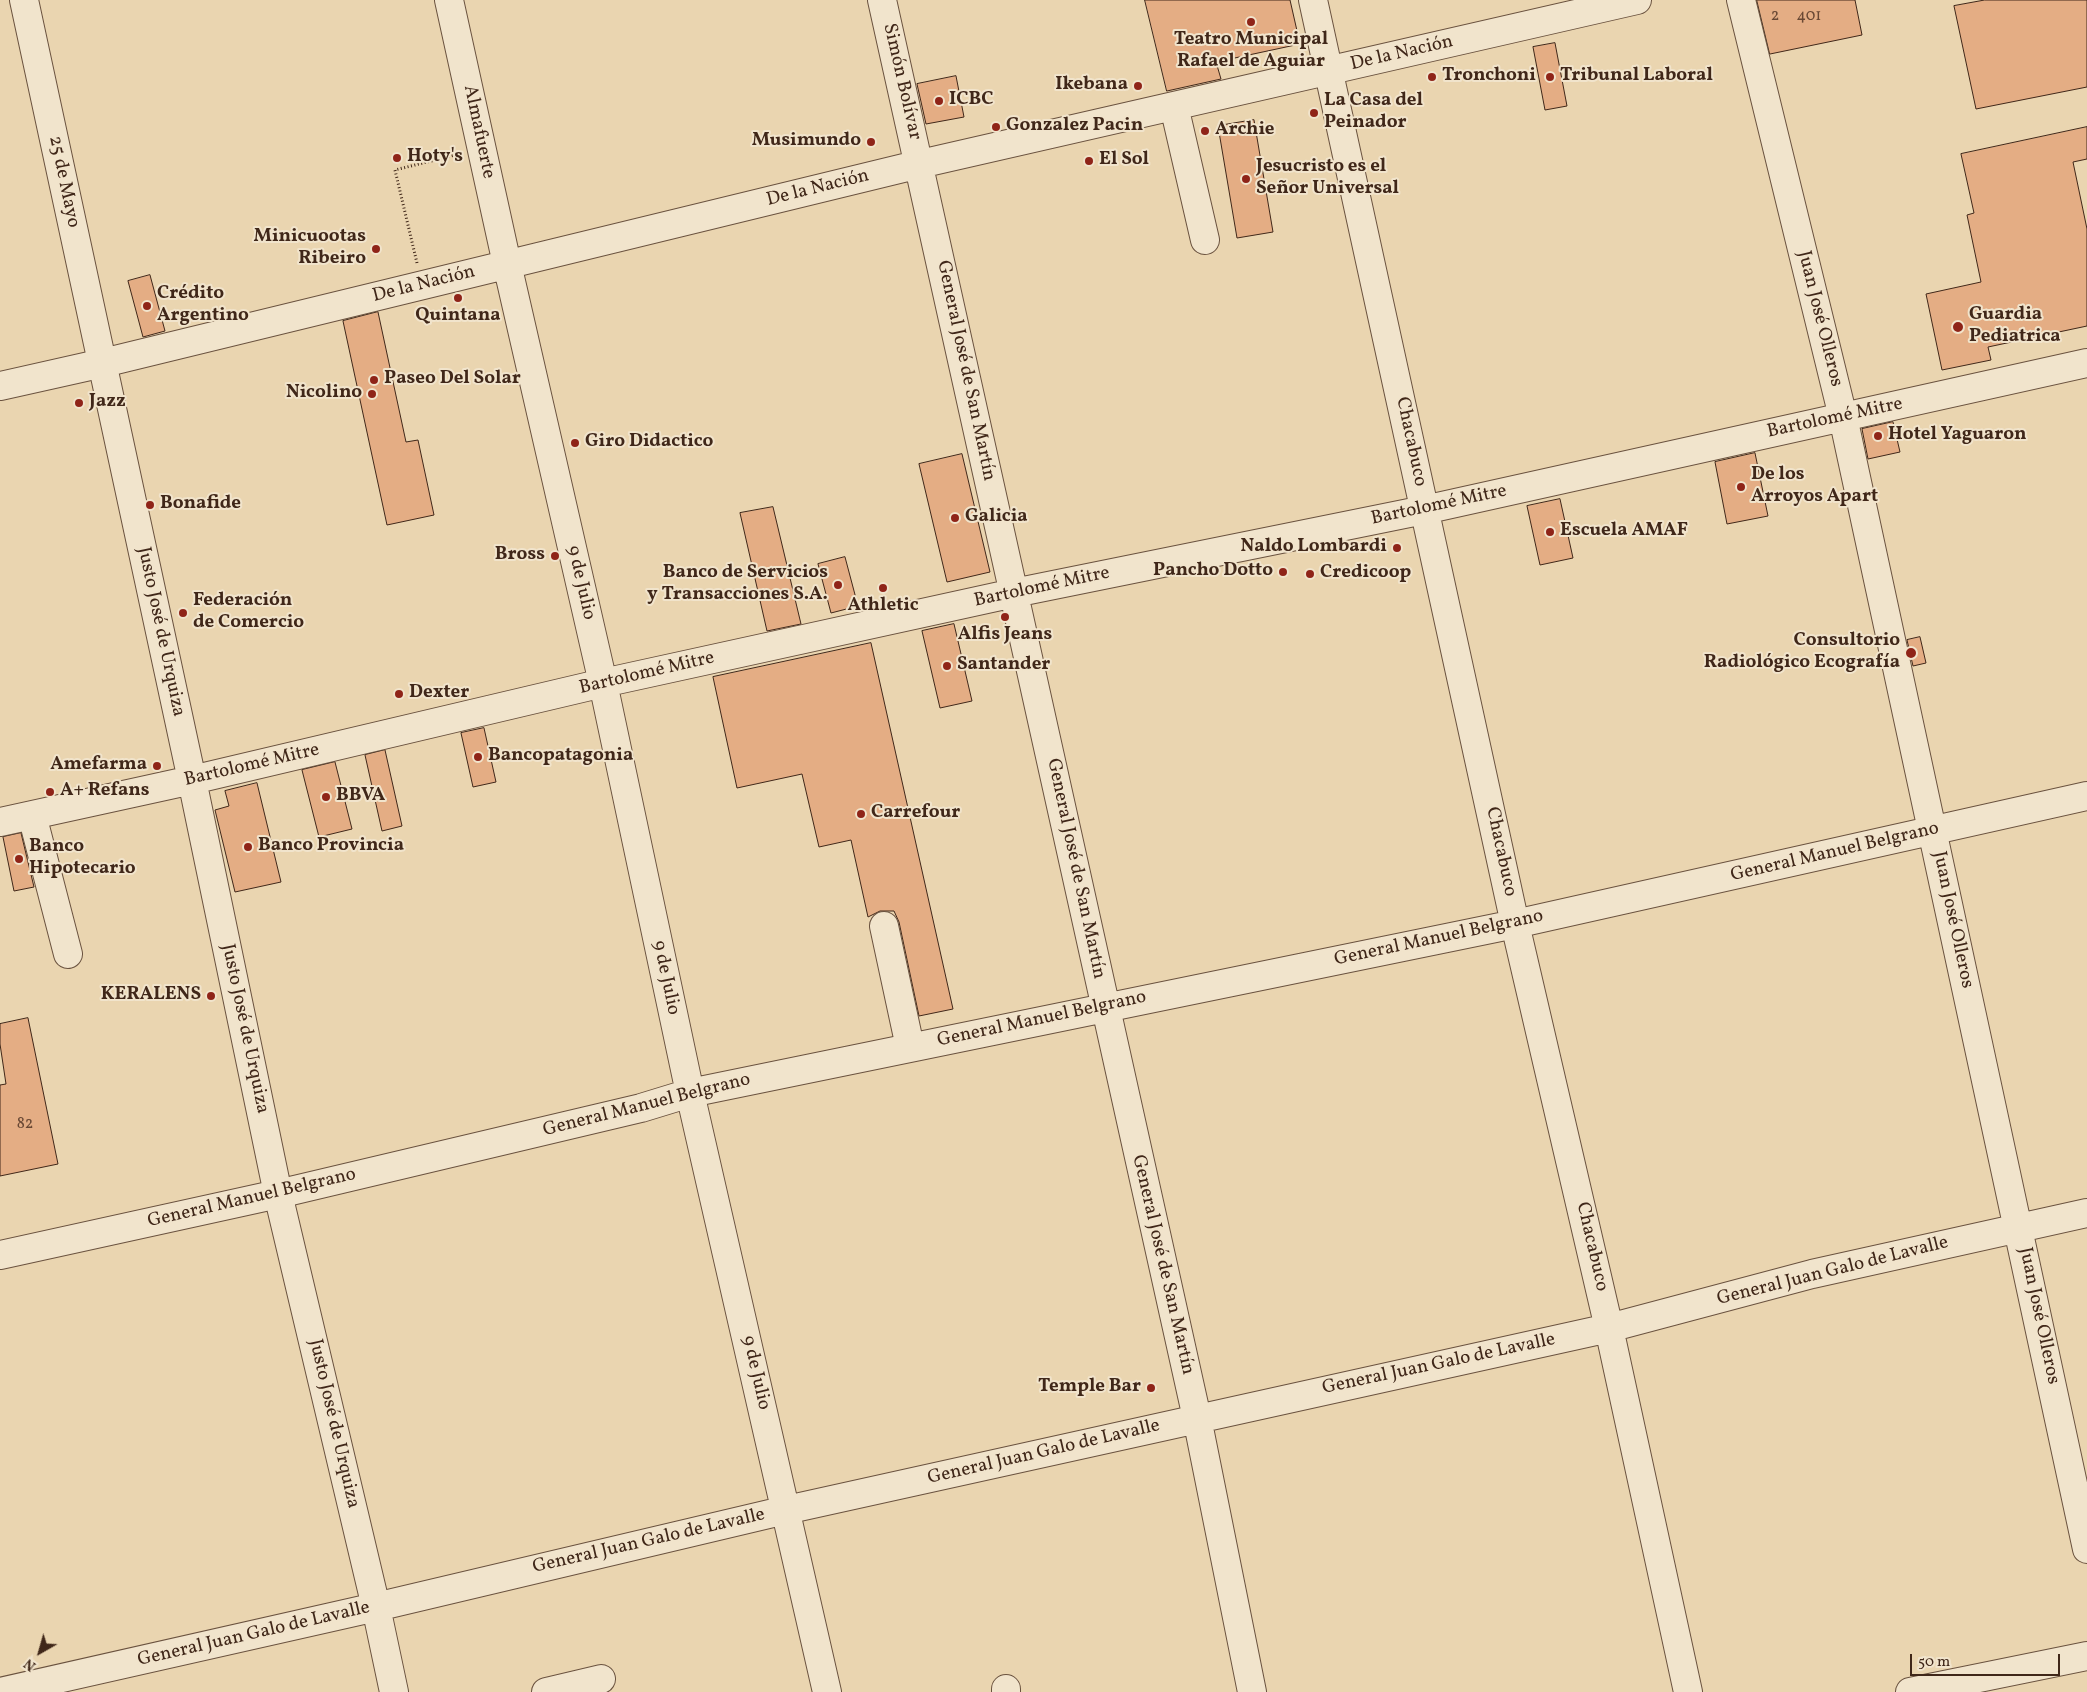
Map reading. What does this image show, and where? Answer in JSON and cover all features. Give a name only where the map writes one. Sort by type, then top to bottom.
[{"type":"street","name":"25 de Mayo","points":[[24,0],[103,364]]},
{"type":"street","name":"Almafuerte","points":[[449,0],[507,264]]},
{"type":"street","name":"Simón Bolívar","points":[[882,0],[920,164]]},
{"type":"street","name":"Chacabuco","points":[[1313,0],[1330,70],[1515,924],[1609,1328],[1688,1692]]},
{"type":"street","name":"De la Nación","points":[[0,386],[103,364],[920,164],[1637,0]]},
{"type":"street","name":"Juan José Olleros","points":[[1741,0],[1842,417],[2087,1549]]},
{"type":"street","points":[[1174,106],[1205,240]]},
{"type":"street","name":"General José de San Martín","points":[[920,164],[1197,1418],[1252,1692]]},
{"type":"street","name":"9 de Julio","points":[[507,264],[603,683],[690,1093],[828,1692]]},
{"type":"street","name":"Bartolomé Mitre","points":[[0,822],[192,780],[603,683],[1014,593],[1424,510],[2087,363]]},
{"type":"street","name":"Justo José de Urquiza","points":[[103,364],[278,1194],[376,1607],[394,1692]]},
{"type":"street","name":"General Manuel Belgrano","points":[[0,1256],[278,1194],[642,1108],[690,1093],[1515,924],[2087,796]]},
{"type":"street","points":[[32,815],[68,954]]},
{"type":"street","points":[[884,926],[910,1048]]},
{"type":"street","name":"General Juan Galo de Lavalle","points":[[0,1692],[376,1607],[786,1510],[1609,1328],[1812,1274],[2087,1213]]},
{"type":"street","points":[[1910,1692],[2087,1656]]},
{"type":"street","points":[[546,1692],[601,1679]]},
{"type":"path","points":[[422,285],[395,170],[481,149]]},
{"type":"building","points":[[1145,0],[1290,0],[1300,44],[1216,62],[1221,79],[1167,91]]},
{"type":"building","points":[[1757,0],[1855,0],[1862,35],[1770,54]]},
{"type":"building","points":[[1985,0],[2087,0],[2087,87],[1976,109],[1954,6]]},
{"type":"building","name":"Tribunal Laboral","points":[[1555,43],[1567,106],[1545,110],[1533,47]]},
{"type":"building","name":"ICBC","points":[[956,76],[964,117],[926,124],[917,84]]},
{"type":"building","name":"Jesucristo es el Señor Universal","points":[[1254,120],[1273,232],[1237,238],[1218,126]]},
{"type":"building","points":[[2087,127],[2087,159],[2073,162],[2087,229],[2087,326],[1988,347],[1991,360],[1942,370],[1926,294],[1981,282],[1967,215],[1974,213],[1961,154]]},
{"type":"building","name":"Crédito Argentino","points":[[150,275],[165,331],[143,337],[128,281]]},
{"type":"building","name":"Paseo Del Solar","points":[[378,312],[406,442],[418,440],[434,515],[387,525],[343,321]]},
{"type":"building","name":"Hotel Yaguaron","points":[[1893,422],[1900,452],[1868,459],[1862,429]]},
{"type":"building","name":"De los Arroyos Apart","points":[[1755,453],[1768,516],[1727,524],[1715,462]]},
{"type":"building","name":"Galicia","points":[[962,454],[990,572],[947,582],[919,464]]},
{"type":"building","name":"Escuela AMAF","points":[[1560,499],[1573,558],[1540,565],[1527,506]]},
{"type":"building","points":[[773,507],[801,624],[767,631],[740,513]]},
{"type":"building","name":"Banco de Servicios y Transacciones S.A.","points":[[845,557],[858,606],[831,613],[818,564]]},
{"type":"building","name":"Santander","points":[[954,624],[972,701],[940,708],[922,631]]},
{"type":"building","points":[[1920,637],[1926,663],[1913,666],[1907,640]]},
{"type":"building","name":"Carrefour","points":[[871,643],[953,1009],[919,1016],[899,922],[894,911],[880,911],[868,917],[851,840],[819,847],[802,774],[737,788],[713,677]]},
{"type":"building","name":"Bancopatagonia","points":[[484,728],[496,782],[473,787],[461,733]]},
{"type":"building","points":[[385,750],[402,826],[382,831],[365,755]]},
{"type":"building","name":"BBVA","points":[[335,762],[352,829],[319,837],[302,770]]},
{"type":"building","name":"Banco Provincia","points":[[257,783],[281,882],[235,892],[215,810],[229,806],[225,791]]},
{"type":"building","name":"Banco Hipotecario","points":[[21,833],[34,887],[14,891],[3,837]]},
{"type":"building","points":[[28,1018],[58,1164],[0,1176],[0,1085],[6,1084],[0,1044],[0,1024]]},
{"type":"place","name":"Teatro Municipal Rafael de Aguiar","points":[[1251,22]]},
{"type":"place","name":"Tronchoni","points":[[1432,77]]},
{"type":"place","name":"Tribunal Laboral","points":[[1550,77]]},
{"type":"place","name":"Ikebana","points":[[1138,86]]},
{"type":"place","name":"ICBC","points":[[939,101]]},
{"type":"place","name":"La Casa del Peinador","points":[[1314,113]]},
{"type":"place","name":"Gonzalez Pacin","points":[[996,127]]},
{"type":"place","name":"Archie","points":[[1205,131]]},
{"type":"place","name":"Musimundo","points":[[871,142]]},
{"type":"place","name":"Hoty's","points":[[397,158]]},
{"type":"place","name":"El Sol","points":[[1089,161]]},
{"type":"place","name":"Jesucristo es el Señor Universal","points":[[1246,179]]},
{"type":"place","name":"Minicuootas Ribeiro","points":[[376,249]]},
{"type":"place","name":"Quintana","points":[[458,298]]},
{"type":"place","name":"Crédito Argentino","points":[[147,306]]},
{"type":"place","name":"Guardia Pediatrica","points":[[1958,327]]},
{"type":"place","name":"Paseo Del Solar","points":[[374,380]]},
{"type":"place","name":"Nicolino","points":[[372,394]]},
{"type":"place","name":"Jazz","points":[[79,403]]},
{"type":"place","name":"Hotel Yaguaron","points":[[1878,436]]},
{"type":"place","name":"Giro Didactico","points":[[575,443]]},
{"type":"place","name":"De los Arroyos Apart","points":[[1741,487]]},
{"type":"place","name":"Bonafide","points":[[150,505]]},
{"type":"place","name":"Galicia","points":[[955,518]]},
{"type":"place","name":"Escuela AMAF","points":[[1550,532]]},
{"type":"place","name":"Naldo Lombardi","points":[[1397,548]]},
{"type":"place","name":"Bross","points":[[555,556]]},
{"type":"place","name":"Pancho Dotto","points":[[1283,572]]},
{"type":"place","name":"Credicoop","points":[[1310,574]]},
{"type":"place","name":"Banco de Servicios y Transacciones S.A.","points":[[838,585]]},
{"type":"place","name":"Athletic","points":[[883,588]]},
{"type":"place","name":"Federación de Comercio","points":[[183,613]]},
{"type":"place","name":"Alfis Jeans","points":[[1005,617]]},
{"type":"place","name":"Consultorio Radiológico Ecografía","points":[[1911,653]]},
{"type":"place","name":"Santander","points":[[947,666]]},
{"type":"place","name":"Dexter","points":[[399,694]]},
{"type":"place","name":"Bancopatagonia","points":[[478,757]]},
{"type":"place","name":"Amefarma","points":[[157,766]]},
{"type":"place","name":"A+ Refans","points":[[50,792]]},
{"type":"place","name":"BBVA","points":[[326,797]]},
{"type":"place","name":"Carrefour","points":[[861,814]]},
{"type":"place","name":"Banco Provincia","points":[[248,847]]},
{"type":"place","name":"Banco Hipotecario","points":[[19,859]]},
{"type":"place","name":"KERALENS","points":[[211,996]]},
{"type":"place","name":"Temple Bar","points":[[1151,1388]]}]
